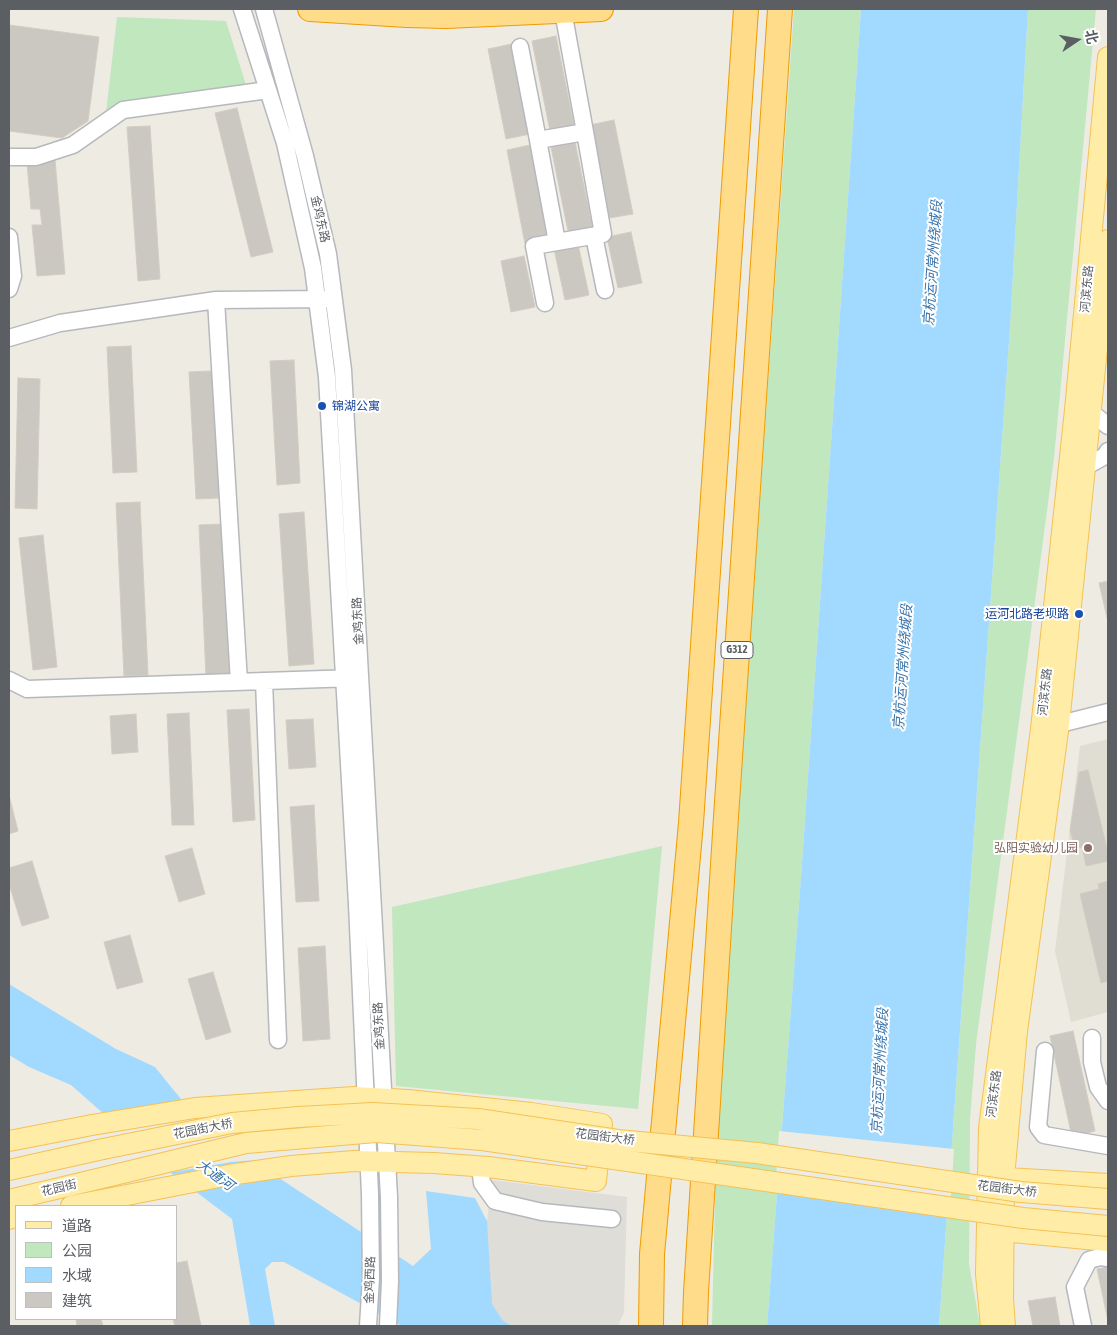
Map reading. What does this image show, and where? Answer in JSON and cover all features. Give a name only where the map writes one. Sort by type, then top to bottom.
[{"type":"highway","points":[[310,9],[407,16],[446,12],[601,9]]},
{"type":"highway","name":"G312","points":[[651,1326],[652,1254],[692,813],[746,9]]},
{"type":"highway","name":"G312","points":[[695,1326],[727,797],[780,9]]},
{"type":"main road","name":"河滨东路","points":[[1050,726],[1075,410],[1108,57]]},
{"type":"main road","name":"河滨东路","points":[[991,1326],[986,1274],[994,1230],[996,1177],[990,1128],[1050,726],[1085,467],[1108,240]]},
{"type":"main road","points":[[9,1141],[195,1108],[303,1099],[374,1098],[531,1114],[602,1124],[596,1181],[434,1162],[378,1161],[291,1166],[76,1205]]},
{"type":"main road","name":"花园街大桥","points":[[9,1170],[232,1123],[374,1113],[478,1119],[618,1140],[757,1154],[1021,1192],[1108,1200]]},
{"type":"main road","name":"花园街大桥","points":[[110,1176],[246,1143],[376,1132],[482,1140],[1023,1218],[1108,1226]]},
{"type":"main road","name":"花园街","points":[[9,1200],[110,1176]]},
{"type":"main road","points":[[996,1177],[1108,1184]]},
{"type":"main road","name":"河滨东路","points":[[994,1230],[1005,1326]]},
{"type":"main road","points":[[994,1230],[1108,1241]]},
{"type":"street","name":"金鸡东路","points":[[242,9],[284,143],[313,268],[327,377],[358,913],[378,1161],[390,1243]]},
{"type":"street","name":"金鸡东路","points":[[264,9],[305,156],[328,254],[343,370],[361,678],[374,1098]]},
{"type":"street","points":[[545,303],[534,246],[603,234],[562,11]]},
{"type":"street","points":[[520,47],[557,242]]},
{"type":"street","points":[[9,156],[36,157],[73,145],[123,110],[268,90]]},
{"type":"street","points":[[538,140],[585,132]]},
{"type":"street","points":[[594,236],[605,290]]},
{"type":"street","points":[[9,237],[13,276],[9,289]]},
{"type":"street","points":[[9,338],[60,323],[216,300],[334,299]]},
{"type":"street","points":[[216,300],[238,682]]},
{"type":"street","points":[[1091,412],[1108,426]]},
{"type":"street","points":[[1085,467],[1105,456],[1108,451]]},
{"type":"street","points":[[9,680],[27,689],[361,678]]},
{"type":"street","points":[[264,681],[278,1040]]},
{"type":"street","points":[[1050,726],[1108,712]]},
{"type":"street","points":[[1092,1038],[1092,1062],[1098,1086],[1108,1101]]},
{"type":"street","points":[[1045,1051],[1038,1127],[1044,1135],[1108,1146]]},
{"type":"street","name":"金鸡东路","points":[[371,1234],[378,1161]]},
{"type":"street","points":[[480,1167],[482,1182],[495,1201],[542,1212],[612,1219]]},
{"type":"street","name":"金鸡西路","points":[[368,1325],[372,1278],[371,1234]]},
{"type":"street","name":"金鸡西路","points":[[388,1326],[390,1243]]},
{"type":"street","points":[[1083,1326],[1075,1287],[1089,1260],[1108,1258]]},
{"type":"shaded area","name":"弘阳实验幼儿园","points":[[1108,739],[1108,1012],[1071,1022],[1055,951],[1080,746]]},
{"type":"shaded area","points":[[492,1180],[627,1197],[624,1312],[618,1326],[402,1326],[413,1267],[487,1221]]},
{"type":"green space","points":[[794,9],[861,9],[801,877],[767,1326],[712,1326],[717,1116]]},
{"type":"green space","points":[[1028,9],[1096,9],[1054,458],[976,1044],[970,1120],[969,1264],[980,1326],[939,1326],[1010,327]]},
{"type":"green space","points":[[117,17],[226,21],[251,101],[125,117],[104,130]]},
{"type":"green space","points":[[662,846],[638,1109],[396,1086],[392,907]]},
{"type":"water","name":"京杭运河常州绕城段","points":[[861,9],[1028,9],[1010,327],[939,1326],[767,1326],[801,877]]},
{"type":"water","name":"大通河","points":[[9,984],[116,1049],[155,1067],[206,1130],[413,1266],[431,1249],[426,1191],[475,1198],[487,1221],[492,1304],[503,1321],[512,1326],[402,1326],[284,1262],[272,1262],[265,1269],[275,1326],[250,1326],[232,1219],[171,1173],[71,1085],[29,1067],[9,1055]]},
{"type":"pier","points":[[192,1108],[208,1128],[256,1160],[231,1162],[167,1173],[108,1121]]},
{"type":"pier","points":[[779,1131],[954,1149],[950,1213],[775,1192]]},
{"type":"building","points":[[9,25],[99,37],[88,121],[62,138],[9,131]]},
{"type":"building","points":[[556,36],[574,126],[550,131],[532,41]]},
{"type":"building","points":[[512,44],[530,134],[506,139],[488,49]]},
{"type":"building","points":[[237,108],[273,252],[251,257],[215,113]]},
{"type":"building","points":[[614,120],[633,214],[609,218],[590,125]]},
{"type":"building","points":[[150,126],[160,279],[138,281],[127,127]]},
{"type":"building","points":[[574,137],[593,231],[569,236],[550,142]]},
{"type":"building","points":[[530,145],[549,239],[525,244],[507,150]]},
{"type":"building","points":[[55,160],[65,274],[37,276],[32,225],[42,225],[40,209],[31,209],[27,163]]},
{"type":"building","points":[[631,232],[642,283],[618,288],[607,237]]},
{"type":"building","points":[[578,244],[589,295],[565,300],[554,249]]},
{"type":"building","points":[[524,256],[535,307],[511,312],[501,261]]},
{"type":"building","points":[[131,346],[137,472],[113,473],[107,347]]},
{"type":"building","points":[[294,360],[300,483],[277,485],[270,361]]},
{"type":"building","points":[[212,371],[219,498],[196,499],[189,372]]},
{"type":"building","points":[[18,378],[40,379],[37,509],[15,508]]},
{"type":"building","points":[[140,502],[148,675],[124,676],[116,503]]},
{"type":"building","points":[[304,512],[314,664],[289,666],[279,514]]},
{"type":"building","points":[[222,524],[229,675],[206,676],[199,525]]},
{"type":"building","points":[[43,535],[57,667],[33,670],[19,538]]},
{"type":"building","points":[[1108,581],[1108,622],[1099,583]]},
{"type":"building","points":[[249,709],[255,820],[233,822],[227,710]]},
{"type":"building","points":[[189,713],[194,825],[172,825],[167,714]]},
{"type":"building","points":[[136,714],[138,752],[112,754],[110,716]]},
{"type":"building","points":[[313,719],[316,767],[289,769],[286,720]]},
{"type":"building","points":[[1088,770],[1108,853],[1108,861],[1086,866],[1082,847],[1075,849],[1070,830],[1079,772]]},
{"type":"building","points":[[9,795],[18,831],[9,834]]},
{"type":"building","points":[[314,805],[319,901],[296,902],[290,807]]},
{"type":"building","points":[[192,848],[205,894],[179,902],[165,856]]},
{"type":"building","points":[[32,861],[49,918],[22,926],[9,884],[9,868]]},
{"type":"building","points":[[1108,881],[1108,981],[1101,983],[1080,894],[1099,889],[1098,884]]},
{"type":"building","points":[[130,935],[143,982],[117,989],[104,942]]},
{"type":"building","points":[[325,946],[330,1039],[303,1041],[298,948]]},
{"type":"building","points":[[213,972],[231,1032],[206,1040],[188,979]]},
{"type":"building","points":[[1073,1031],[1095,1131],[1072,1137],[1050,1036]]},
{"type":"building","points":[[187,1261],[201,1326],[175,1326],[173,1320],[178,1320],[178,1263]]},
{"type":"building","points":[[1108,1267],[1108,1321],[1097,1269]]},
{"type":"building","points":[[1055,1297],[1060,1326],[1033,1326],[1028,1301]]},
{"type":"building","points":[[76,1320],[101,1320],[103,1326],[77,1326]]},
{"type":"place","name":"锦湖公寓","points":[[322,406]]},
{"type":"place","name":"运河北路老坝路","points":[[1079,614]]},
{"type":"place","name":"弘阳实验幼儿园","points":[[1088,848]]}]
